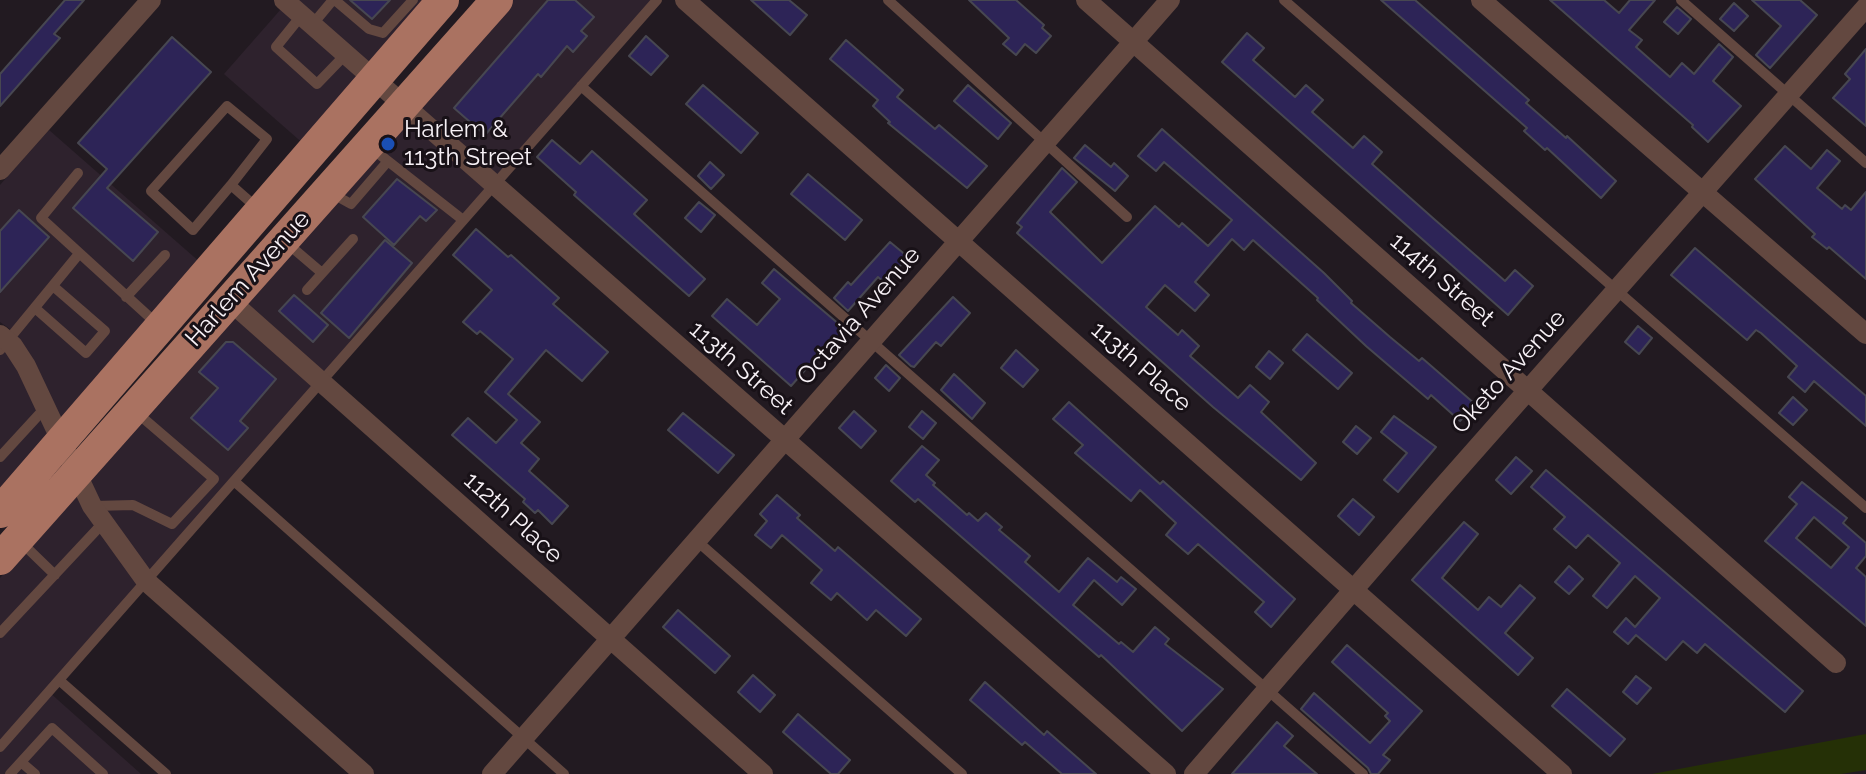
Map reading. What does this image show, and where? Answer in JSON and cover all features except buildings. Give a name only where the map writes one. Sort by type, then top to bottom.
[{"type":"main road","name":"Harlem Avenue","points":[[9,549],[328,191],[378,153],[404,107],[497,0]]},
{"type":"main road","name":"Harlem Avenue","points":[[0,512],[373,80],[432,1]]},
{"type":"street","points":[[0,170],[151,0]]},
{"type":"street","name":"113th Place","points":[[685,0],[1562,774]]},
{"type":"street","name":"114th Street","points":[[1086,0],[1836,663]]},
{"type":"street","name":"Octavia Avenue","points":[[492,774],[1170,0]]},
{"type":"street","points":[[1481,0],[1866,334]]},
{"type":"street","name":"Oketo Avenue","points":[[1194,774],[1527,390],[1866,7]]},
{"type":"street","name":"113th Street","points":[[294,9],[1166,774]]},
{"type":"street","name":"112th Place","points":[[229,300],[763,774]]},
{"type":"street","points":[[3,342],[26,366],[75,475],[98,514],[146,581],[364,774]]},
{"type":"lane","points":[[0,747],[657,0]]},
{"type":"lane","points":[[888,0],[1127,217]]},
{"type":"lane","points":[[1284,0],[1866,508]]},
{"type":"lane","points":[[1681,0],[1866,163]]},
{"type":"lane","points":[[345,55],[317,84],[276,47],[294,9],[336,1],[369,29],[383,33],[432,1]]},
{"type":"lane","points":[[581,86],[1363,774]]},
{"type":"lane","points":[[227,106],[267,139],[231,185],[193,230],[151,191],[227,106]]},
{"type":"lane","points":[[378,153],[463,220]]},
{"type":"lane","points":[[78,173],[41,218],[160,327]]},
{"type":"lane","points":[[231,185],[260,211]]},
{"type":"lane","points":[[307,290],[353,239]]},
{"type":"lane","points":[[283,240],[322,273]]},
{"type":"lane","points":[[3,342],[78,255]]},
{"type":"lane","points":[[126,297],[165,255]]},
{"type":"lane","points":[[35,308],[86,353],[105,331],[53,286]]},
{"type":"lane","points":[[0,457],[45,408]]},
{"type":"lane","points":[[0,633],[55,575],[98,514],[133,505],[172,524],[214,479],[133,409]]},
{"type":"lane","points":[[234,481],[564,774]]},
{"type":"lane","points":[[697,541],[962,774]]},
{"type":"lane","points":[[9,549],[55,575]]},
{"type":"lane","points":[[59,680],[166,774]]},
{"type":"lane","points":[[10,774],[52,728],[103,774]]},
{"type":"lane","points":[[21,762],[35,774]]},
{"type":"shaded area","points":[[289,0],[437,0],[306,146],[224,74]]},
{"type":"shaded area","points":[[507,0],[657,0],[49,692],[141,774],[0,774],[0,578]]},
{"type":"shaded area","points":[[49,130],[202,264],[0,495],[0,341],[10,329],[0,322],[0,185]]},
{"type":"green space","points":[[1866,734],[1866,770],[1841,774],[1652,774]]},
{"type":"place","name":"Harlem & 113th Street","points":[[388,144]]}]
